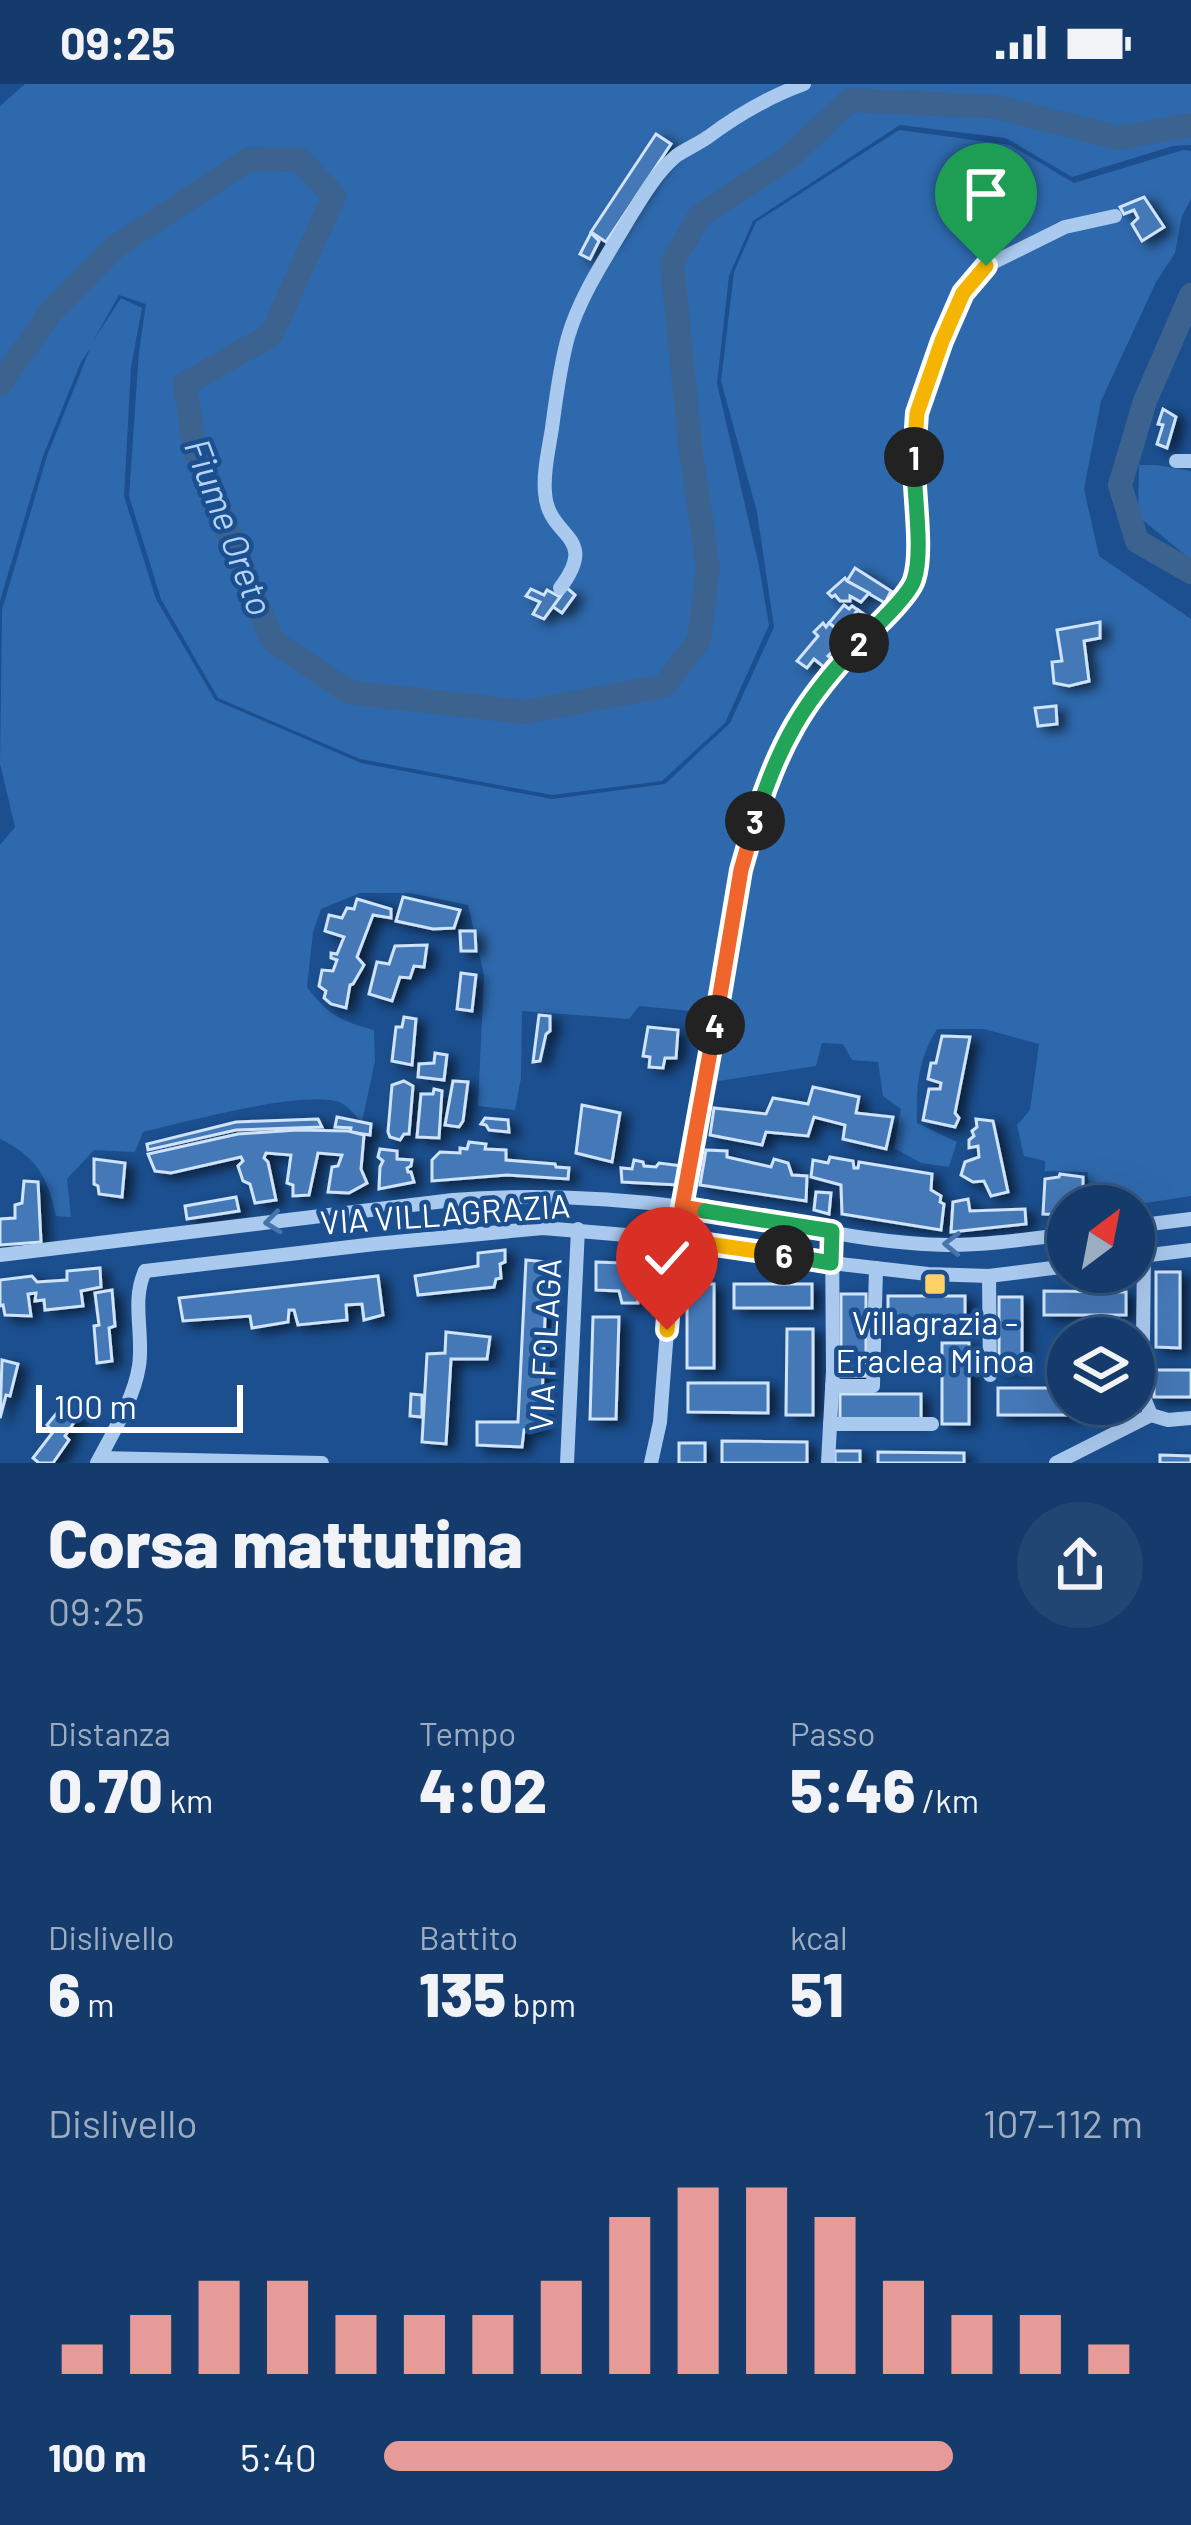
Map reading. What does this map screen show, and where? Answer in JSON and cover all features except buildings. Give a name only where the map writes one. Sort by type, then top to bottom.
[{"type":"street","points":[[560,588],[572,572],[576,550],[550,516],[544,492],[568,337],[584,297],[648,186],[677,156],[733,117],[804,84]]},
{"type":"street","points":[[682,1207],[741,870],[767,780],[797,717],[914,582],[917,413],[949,325],[963,293],[986,266],[1066,227],[1115,216]]},
{"type":"street","name":"VIA VILLAGRAZIA","points":[[0,1256],[523,1195],[682,1207],[944,1245],[1047,1237]]},
{"type":"street","points":[[1155,1223],[1191,1219]]},
{"type":"street","name":"VIA VILLAGRAZIA","points":[[145,1271],[543,1228],[674,1239],[928,1274],[989,1276],[1047,1269]]},
{"type":"street","name":"VIA FOLAGA","points":[[567,1463],[578,1229]]},
{"type":"street","points":[[828,1463],[832,1231]]},
{"type":"street","points":[[651,1463],[660,1422],[674,1239]]},
{"type":"street","points":[[134,1240],[145,1271],[138,1286],[140,1361],[136,1383],[98,1461],[322,1463]]},
{"type":"street","points":[[1155,1254],[1191,1250]]},
{"type":"street","points":[[832,1386],[873,1386],[876,1268]]},
{"type":"street","points":[[989,1276],[990,1375]]},
{"type":"street","points":[[1155,1416],[1191,1418]]},
{"type":"street","points":[[830,1424],[932,1424]]},
{"type":"street","points":[[1056,1463],[1131,1425]]},
{"type":"shaded area","points":[[25,84],[1191,84],[1191,145],[1173,146],[1072,177],[1006,138],[900,125],[753,221],[729,276],[717,383],[769,625],[725,723],[662,781],[552,795],[360,759],[218,698],[161,599],[129,496],[146,304],[119,295],[92,343],[121,298],[142,308],[131,367],[124,496],[156,599],[215,700],[361,763],[552,799],[665,784],[730,723],[774,627],[757,512],[721,381],[734,272],[756,222],[899,130],[1010,145],[1074,183],[1191,151],[1191,199],[1182,216],[1175,253],[1156,282],[1101,401],[1084,489],[1099,556],[1191,619],[1191,1196],[1155,1202],[1155,1185],[1088,1185],[1088,1172],[1045,1171],[1045,1161],[1024,1156],[1017,1125],[1030,1110],[1039,1044],[984,1029],[937,1029],[922,1063],[917,1123],[957,1142],[949,1167],[921,1163],[894,1148],[901,1109],[883,1096],[878,1062],[852,1060],[843,1044],[822,1043],[816,1066],[712,1082],[719,1025],[712,1013],[639,1006],[629,1019],[522,1011],[521,1078],[515,1110],[478,1106],[484,975],[468,905],[410,893],[360,893],[321,909],[313,932],[307,987],[336,1016],[374,1030],[375,1061],[362,1122],[341,1103],[301,1100],[143,1132],[135,1152],[94,1150],[67,1179],[71,1217],[56,1216],[39,1170],[24,1153],[0,1139],[0,845],[15,827],[0,764],[2,610],[47,456],[90,349],[43,456],[0,601],[0,106]]},
{"type":"shaded area","points":[[1139,465],[1191,471],[1191,560],[1138,516]]},
{"type":"waterway","name":"Fiume Oreto","points":[[0,384],[50,313],[115,247],[249,159],[300,160],[334,196],[271,335],[185,384],[194,447],[272,640],[348,692],[525,712],[664,686],[699,640],[708,568],[672,263],[700,215],[786,160],[850,100],[995,107],[1119,138],[1191,125]]},
{"type":"waterway","name":"Fiume Oreto","points":[[1191,295],[1145,401],[1120,485],[1137,541],[1191,572]]},
{"type":"place","name":"Villagrazia - Eraclea Minoa","points":[[935,1284]]},
{"type":"route","points":[[667,1330],[674,1239],[831,1263],[832,1231],[682,1207],[741,870],[767,780],[797,717],[914,582],[917,413],[963,293],[986,266]]}]
